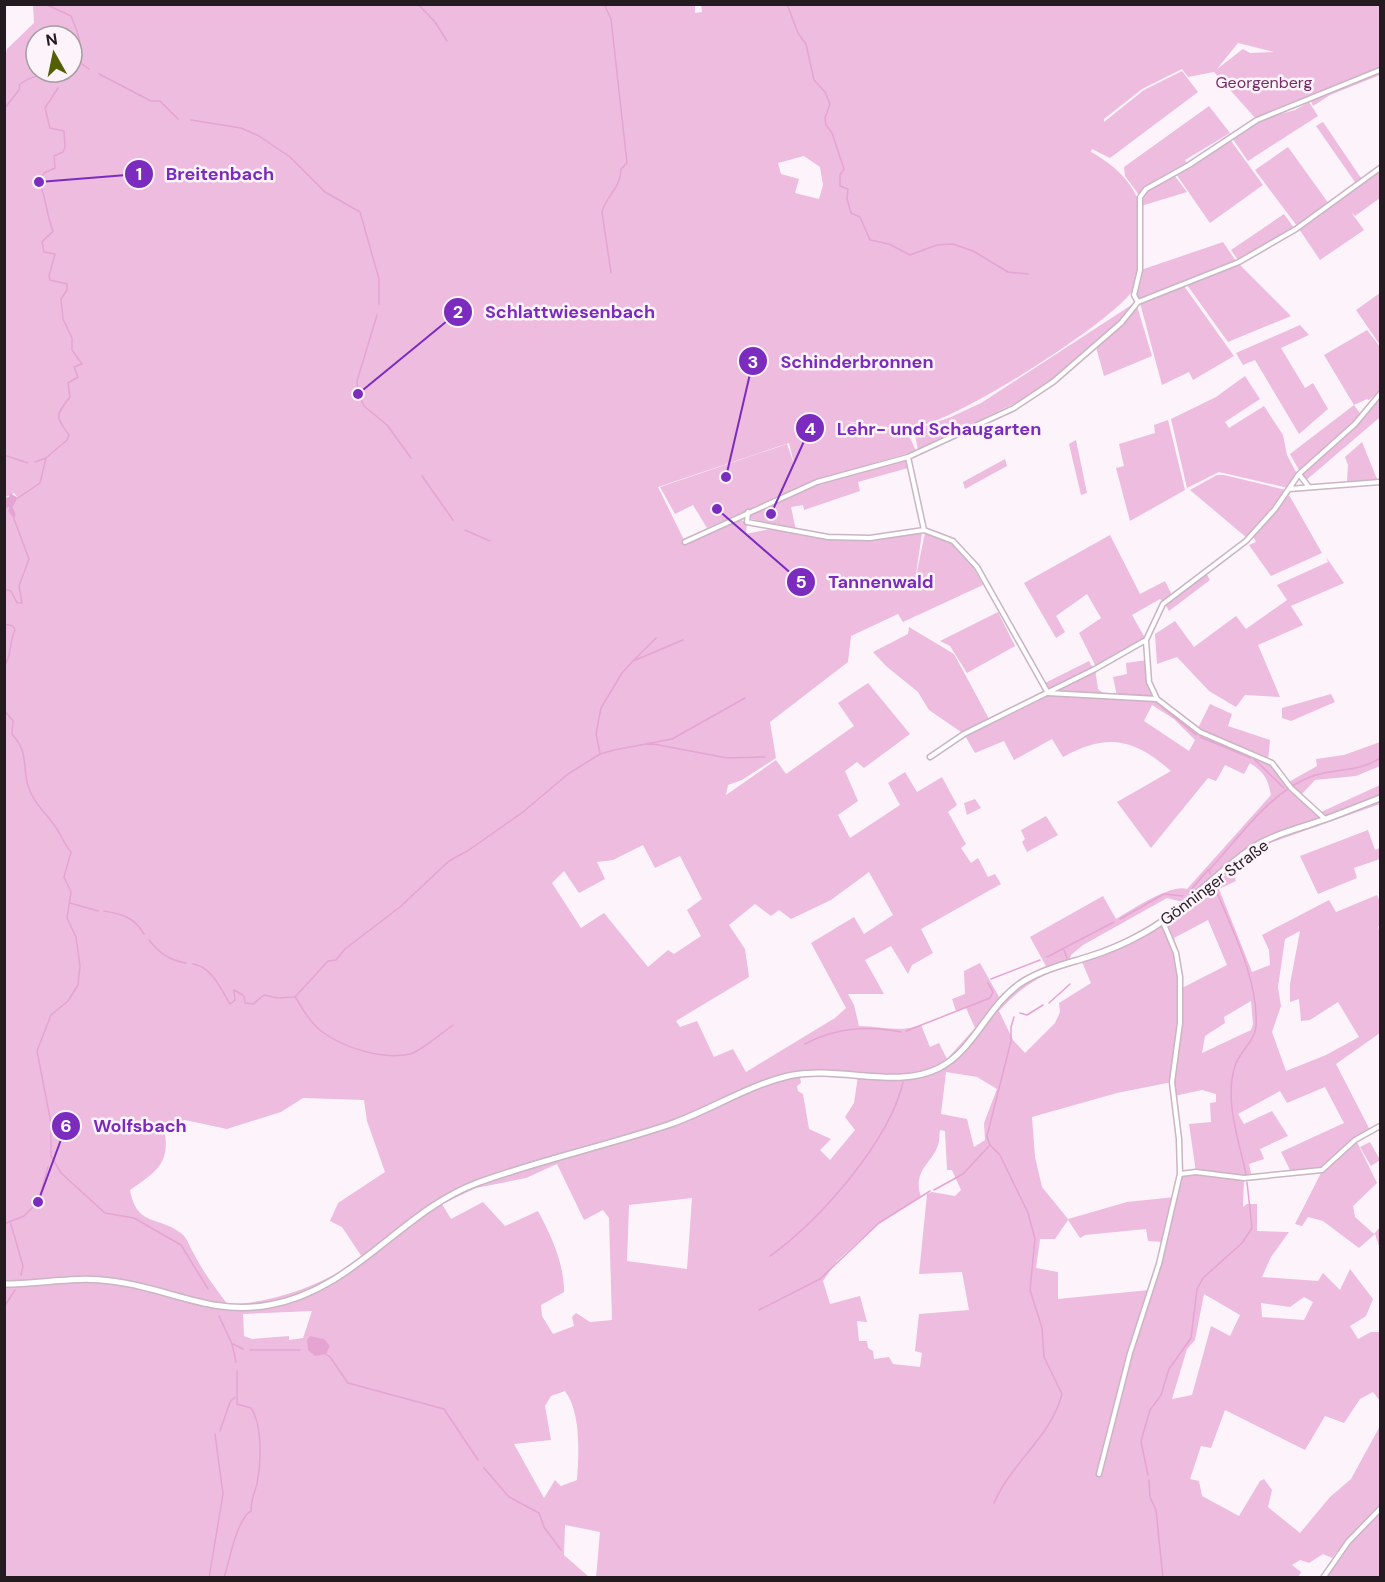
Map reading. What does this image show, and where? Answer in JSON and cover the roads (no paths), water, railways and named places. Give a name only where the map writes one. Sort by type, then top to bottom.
[{"type":"street","points":[[1138,302],[1134,295],[1140,270],[1140,197],[1146,189],[1189,165],[1257,120],[1380,70]]},
{"type":"street","points":[[685,542],[817,482],[908,457],[1036,394],[1121,323],[1138,302],[1239,262],[1296,229],[1380,168]]},
{"type":"street","points":[[1325,819],[1291,788],[1272,763],[1200,732],[1157,699],[1149,682],[1146,640],[1163,604],[1246,540],[1299,474],[1355,424],[1380,394]]},
{"type":"street","points":[[908,457],[924,530]]},
{"type":"street","points":[[1299,474],[1309,486]]},
{"type":"street","points":[[1289,489],[1380,482]]},
{"type":"street","points":[[748,512],[747,522],[813,536],[870,538],[924,530],[953,541],[965,551],[1048,693]]},
{"type":"street","points":[[930,757],[964,734],[1048,693],[1146,640]]},
{"type":"street","points":[[1048,693],[1157,699]]},
{"type":"street","name":"Gönninger Straße","points":[[4,1284],[92,1279],[132,1284],[207,1306],[249,1308],[286,1302],[332,1283],[420,1214],[447,1197],[479,1182],[669,1124],[780,1078],[827,1071],[904,1077],[937,1069],[958,1054],[991,1010],[1010,991],[1048,969],[1103,952],[1163,922],[1254,847],[1275,836],[1380,798]]},
{"type":"street","points":[[1099,1474],[1130,1353],[1159,1264],[1180,1174],[1179,1139],[1172,1082],[1180,1023],[1180,977],[1176,953],[1163,922]]},
{"type":"street","points":[[1180,1174],[1196,1172],[1244,1178],[1322,1170],[1355,1140],[1380,1126]]},
{"type":"street","points":[[1323,1578],[1348,1542],[1380,1509]]},
{"type":"waterway","points":[[45,4],[71,16],[75,24]]},
{"type":"waterway","points":[[418,4],[435,22],[447,41]]},
{"type":"waterway","points":[[604,4],[611,19],[627,163],[621,169],[616,187],[602,212],[611,273]]},
{"type":"waterway","points":[[787,4],[798,33],[806,44],[814,80],[825,92],[830,104],[825,118],[844,169],[840,175],[840,186],[848,189],[847,199],[851,213],[860,217],[870,240],[889,244],[910,255],[937,245],[953,244],[973,251],[1008,272],[1028,274]]},
{"type":"waterway","points":[[84,66],[89,69]]},
{"type":"waterway","points":[[99,74],[151,101],[160,101],[178,119]]},
{"type":"waterway","points":[[4,109],[19,90],[20,84],[24,82]]},
{"type":"waterway","points":[[18,498],[40,483],[46,458],[67,440],[69,435],[59,419],[59,413],[70,397],[68,383],[78,377],[74,367],[82,364],[72,350],[72,338],[63,319],[61,299],[67,290],[67,284],[50,280],[55,254],[44,252],[42,242],[53,231],[39,182],[44,173],[55,168],[54,156],[63,152],[65,147],[64,131],[50,128],[45,108],[58,88]]},
{"type":"waterway","points":[[191,120],[241,128],[259,136],[290,157],[325,192],[360,212],[379,279],[379,304]]},
{"type":"waterway","points":[[377,315],[357,381],[358,394],[364,406],[387,425],[411,458]]},
{"type":"waterway","points":[[4,455],[28,463]]},
{"type":"waterway","points":[[35,462],[46,458]]},
{"type":"waterway","points":[[422,476],[453,520]]},
{"type":"waterway","points":[[4,589],[11,591],[17,603],[22,603],[19,586],[29,559],[14,519]]},
{"type":"waterway","points":[[465,530],[490,541]]},
{"type":"waterway","points":[[4,601],[4,608]]},
{"type":"waterway","points":[[4,624],[13,626],[15,630],[4,666]]},
{"type":"waterway","points":[[633,661],[656,638]]},
{"type":"waterway","points":[[600,753],[596,734],[601,708],[622,673],[633,661],[683,640]]},
{"type":"waterway","points":[[1074,692],[1115,694]]},
{"type":"waterway","points":[[1119,694],[1153,696]]},
{"type":"waterway","points":[[193,964],[200,966],[210,974],[230,1004],[235,1000],[234,990],[244,996],[245,1003],[253,1004],[264,995],[278,998],[295,997],[328,961],[336,960],[345,949],[400,907],[449,861],[469,850],[523,812],[568,774],[600,754],[672,739],[745,698]]},
{"type":"waterway","points":[[1156,702],[1196,735]]},
{"type":"waterway","points":[[4,710],[13,721],[12,734],[23,753],[28,786],[37,804],[57,829],[71,852],[64,877],[71,892],[67,918],[76,937],[80,966],[78,985],[68,1001],[51,1015],[37,1051],[51,1123],[51,1156],[61,1173],[105,1213],[134,1218],[181,1245],[208,1289]]},
{"type":"waterway","points":[[1200,737],[1251,758]]},
{"type":"waterway","points":[[648,743],[727,758],[765,757]]},
{"type":"waterway","points":[[1210,874],[1209,870],[1243,831],[1268,805],[1295,784],[1319,774],[1362,766],[1380,758]]},
{"type":"waterway","points":[[1254,759],[1284,788]]},
{"type":"waterway","points":[[1189,892],[1208,870]]},
{"type":"waterway","points":[[1215,888],[1243,956],[1256,1010],[1255,1032],[1235,1066],[1231,1093],[1234,1120],[1246,1174]]},
{"type":"waterway","points":[[1120,919],[1164,894],[1183,896]]},
{"type":"waterway","points":[[70,903],[98,911]]},
{"type":"waterway","points":[[104,911],[127,917],[144,934]]},
{"type":"waterway","points":[[1047,957],[1114,922]]},
{"type":"waterway","points":[[149,940],[165,955],[186,963]]},
{"type":"waterway","points":[[1064,950],[1067,958]]},
{"type":"waterway","points":[[991,979],[1040,960]]},
{"type":"waterway","points":[[906,1031],[990,998],[993,992],[988,983]]},
{"type":"waterway","points":[[1049,1003],[1070,984]]},
{"type":"waterway","points":[[296,998],[310,1020],[321,1031],[341,1043],[376,1054],[410,1054],[453,1025]]},
{"type":"waterway","points":[[1020,1013],[1027,1015],[1043,1005]]},
{"type":"waterway","points":[[994,1503],[1010,1475],[1049,1424],[1062,1394],[1044,1357],[1042,1328],[1030,1290],[1035,1239],[1028,1213],[1000,1155],[990,1145],[987,1136],[1011,1041],[1014,1017]]},
{"type":"waterway","points":[[805,1044],[828,1034],[852,1029],[901,1032]]},
{"type":"waterway","points":[[770,1256],[810,1223],[850,1178],[884,1129],[896,1105],[903,1082]]},
{"type":"waterway","points":[[934,1190],[963,1174],[989,1146]]},
{"type":"waterway","points":[[4,1224],[24,1216],[38,1202],[48,1167]]},
{"type":"waterway","points":[[1148,1475],[1141,1442],[1143,1434],[1150,1410],[1161,1395],[1169,1369],[1191,1338],[1197,1289],[1203,1278],[1242,1243],[1252,1228],[1247,1182]]},
{"type":"waterway","points":[[759,1310],[820,1279],[879,1223],[930,1191]]},
{"type":"waterway","points":[[10,1221],[23,1266],[21,1275]]},
{"type":"waterway","points":[[4,1307],[15,1290]]},
{"type":"waterway","points":[[219,1316],[232,1344],[236,1362]]},
{"type":"waterway","points":[[233,1344],[243,1349]]},
{"type":"waterway","points":[[250,1350],[300,1350]]},
{"type":"waterway","points":[[324,1353],[330,1357],[348,1383],[444,1409],[478,1460]]},
{"type":"waterway","points":[[224,1578],[237,1532],[251,1511],[259,1466],[258,1425],[251,1408],[237,1404],[237,1371]]},
{"type":"waterway","points":[[220,1431],[230,1402],[235,1397]]},
{"type":"waterway","points":[[209,1578],[223,1494],[215,1434]]},
{"type":"waterway","points":[[484,1468],[509,1497],[539,1513],[544,1527],[561,1550]]},
{"type":"waterway","points":[[1149,1480],[1150,1497],[1156,1510],[1163,1578]]},
{"type":"place","name":"Breitenbach","points":[[39,182]]},
{"type":"place","name":"Schlattwiesenbach","points":[[358,394]]},
{"type":"place","name":"Schinderbronnen","points":[[726,477]]},
{"type":"place","name":"Tannenwald","points":[[717,509]]},
{"type":"place","name":"Lehr- und Schaugarten","points":[[771,514]]},
{"type":"place","name":"Wolfsbach","points":[[38,1202]]},
{"type":"park label","name":"Georgenberg","points":[[1264,82]]}]
